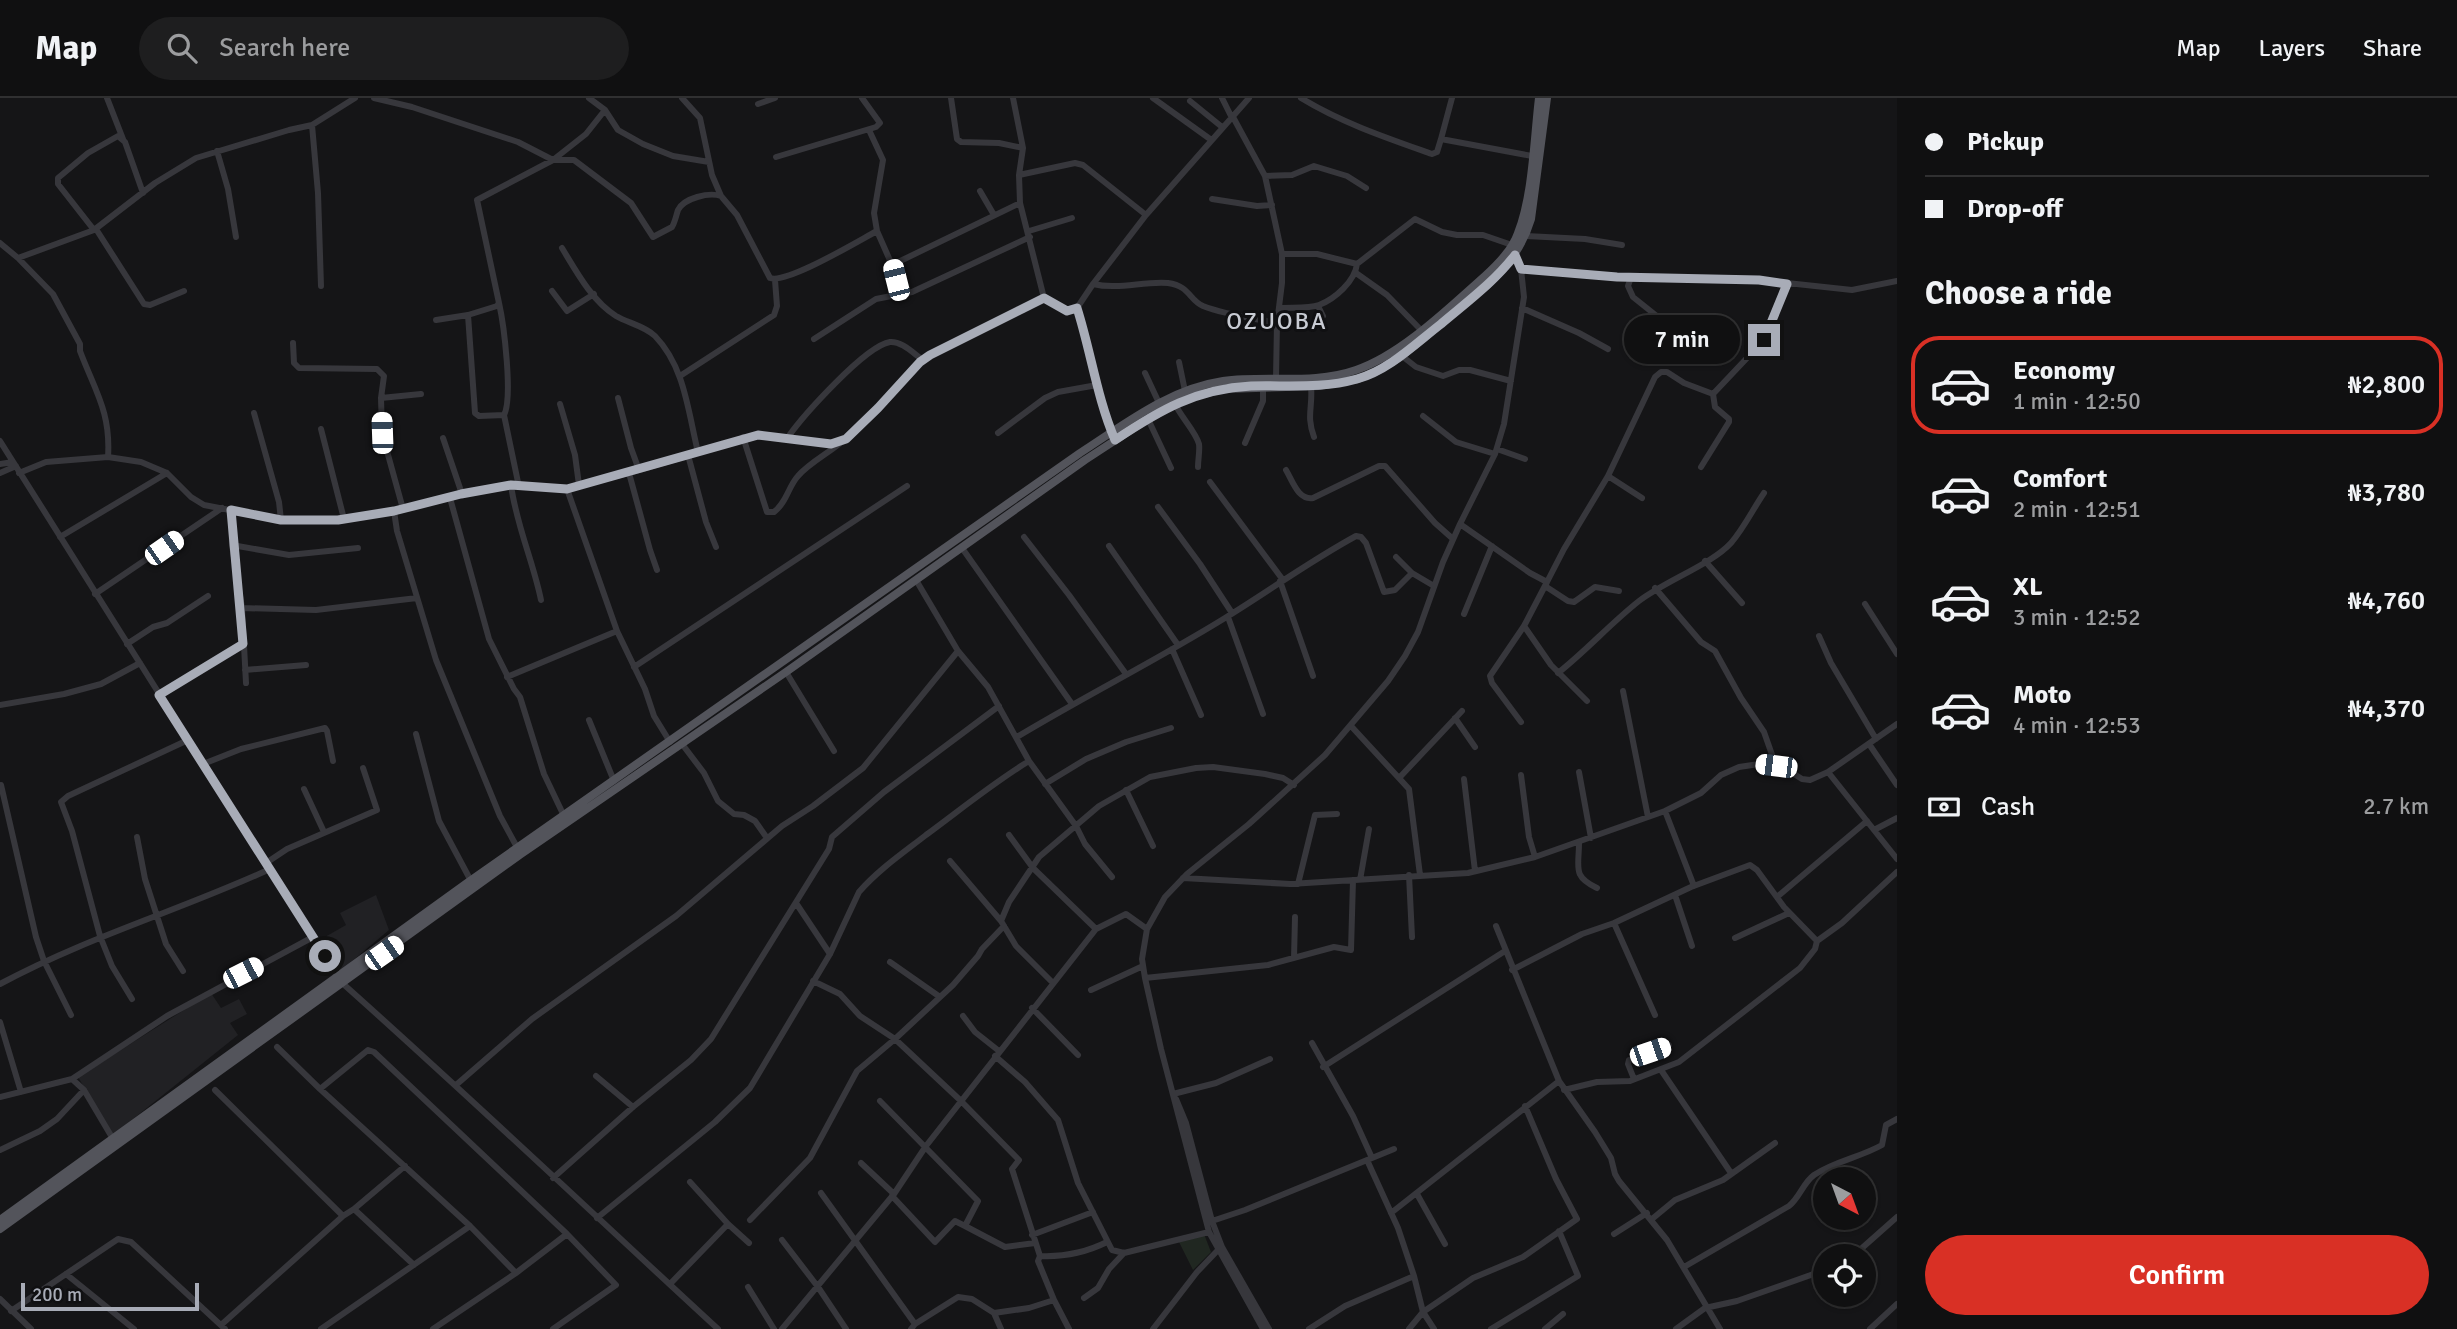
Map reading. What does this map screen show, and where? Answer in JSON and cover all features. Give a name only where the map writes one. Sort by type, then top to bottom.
[{"type":"main road","points":[[0,1220],[520,851],[682,744],[962,548],[1158,403],[1185,391],[1222,381],[1319,378],[1354,371],[1384,358],[1492,270],[1512,245],[1523,217],[1539,98]]},
{"type":"main road","points":[[0,1229],[471,881],[520,851],[614,781],[1113,436],[1175,404],[1207,392],[1263,386],[1311,386],[1358,379],[1402,356],[1491,282],[1515,255],[1526,236],[1531,219],[1547,98]]},
{"type":"street","points":[[107,98],[143,192]]},
{"type":"street","points":[[18,258],[95,230],[143,192],[196,158],[312,125],[355,98]]},
{"type":"street","points":[[374,98],[412,107],[518,142],[553,160],[574,160],[631,202],[653,237],[672,227],[679,209],[684,204],[713,193],[721,196]]},
{"type":"street","points":[[589,98],[605,110],[618,130],[643,144],[673,156],[709,162]]},
{"type":"street","points":[[682,98],[700,118],[709,162],[721,196],[737,215],[768,275],[775,279],[806,269],[877,231]]},
{"type":"street","points":[[758,104],[775,98]]},
{"type":"street","points":[[776,157],[869,130],[880,123],[862,98]]},
{"type":"street","points":[[869,106],[876,98]]},
{"type":"street","points":[[951,98],[957,139],[961,142],[999,143],[1023,148]]},
{"type":"street","points":[[1013,98],[1023,148],[1020,203],[1044,298],[1067,311],[1077,308],[1146,215],[1210,139],[1249,98]]},
{"type":"street","points":[[1153,98],[1210,139]]},
{"type":"street","points":[[1222,98],[1265,176],[1282,254],[1276,378]]},
{"type":"street","points":[[1301,98],[1327,114],[1432,155],[1437,152],[1452,98]]},
{"type":"street","points":[[1190,101],[1222,127]]},
{"type":"street","points":[[541,600],[513,502],[515,486],[503,415],[508,407],[509,391],[499,303],[490,254],[476,202],[504,184],[553,160],[586,134],[605,110]]},
{"type":"street","points":[[312,125],[318,193],[321,286]]},
{"type":"street","points":[[869,130],[883,160],[874,213],[877,231],[892,265],[900,295]]},
{"type":"street","points":[[123,139],[115,137],[88,153],[57,181],[95,230],[144,304],[184,291]]},
{"type":"street","points":[[1441,139],[1532,156]]},
{"type":"street","points":[[217,151],[228,189],[236,237]]},
{"type":"street","points":[[1020,175],[1075,163],[1083,165],[1146,215]]},
{"type":"street","points":[[1265,176],[1293,175],[1314,166],[1347,176],[1366,188]]},
{"type":"street","points":[[980,191],[994,215]]},
{"type":"street","points":[[1212,199],[1257,206],[1272,205]]},
{"type":"street","points":[[892,265],[1020,203]]},
{"type":"street","points":[[814,339],[866,303],[912,292],[1029,234],[1072,218]]},
{"type":"street","points":[[1279,308],[1318,306],[1329,300],[1356,273],[1357,264],[1415,219],[1442,232],[1483,235],[1512,245]]},
{"type":"street","points":[[1526,236],[1586,239],[1622,245]]},
{"type":"street","points":[[0,243],[53,294],[80,344],[80,351],[107,418],[108,457]]},
{"type":"street","points":[[562,248],[594,295],[614,315],[651,332],[680,376],[698,452]]},
{"type":"street","points":[[1282,254],[1317,254],[1357,264]]},
{"type":"street","points":[[1263,1329],[1209,1232],[1145,978],[1143,966],[1147,929],[1165,897],[1183,878],[1294,785],[1351,726],[1405,656],[1418,632],[1453,539],[1496,452],[1504,424],[1524,297],[1521,269],[1515,255]]},
{"type":"street","points":[[1521,269],[1631,277],[1759,280],[1852,290],[1897,281]]},
{"type":"street","points":[[1356,273],[1387,295],[1421,330]]},
{"type":"street","points":[[1631,277],[1628,286],[1633,297],[1663,321]]},
{"type":"street","points":[[680,376],[774,316],[777,306],[775,279]]},
{"type":"street","points":[[1093,284],[1129,286],[1168,283],[1188,290],[1201,305],[1277,323]]},
{"type":"street","points":[[1713,394],[1764,340],[1787,284]]},
{"type":"street","points":[[552,291],[566,311],[594,295]]},
{"type":"street","points":[[743,437],[767,512],[772,512],[780,508],[800,473],[846,439],[923,360],[961,338],[1044,298]]},
{"type":"street","points":[[436,320],[468,315],[492,308],[499,303]]},
{"type":"street","points":[[1318,306],[1323,316]]},
{"type":"street","points":[[1077,308],[1113,436]]},
{"type":"street","points":[[1522,308],[1608,349]]},
{"type":"street","points":[[468,315],[475,413],[479,416],[503,415]]},
{"type":"street","points":[[788,438],[799,422],[847,372],[880,346],[891,342],[899,343],[923,360]]},
{"type":"street","points":[[293,343],[294,363],[299,368],[377,369],[384,376],[381,398],[382,433],[403,509]]},
{"type":"street","points":[[1402,356],[1416,367],[1443,376],[1459,370],[1470,370],[1511,381]]},
{"type":"street","points":[[1179,362],[1185,391]]},
{"type":"street","points":[[1521,722],[1492,683],[1490,676],[1524,626],[1564,549],[1608,476],[1656,377],[1661,372],[1667,372],[1684,383],[1713,394]]},
{"type":"street","points":[[1145,373],[1158,403]]},
{"type":"street","points":[[998,433],[1045,398],[1058,392],[1097,385]]},
{"type":"street","points":[[1245,443],[1263,401],[1263,386]]},
{"type":"street","points":[[1311,386],[1312,400],[1308,420],[1314,437]]},
{"type":"street","points":[[381,398],[421,394]]},
{"type":"street","points":[[1701,467],[1729,422],[1729,418],[1715,407],[1713,394]]},
{"type":"street","points":[[618,398],[639,470]]},
{"type":"street","points":[[560,404],[575,456],[579,485]]},
{"type":"street","points":[[1175,404],[1199,445],[1198,467]]},
{"type":"street","points":[[254,413],[279,502],[281,520]]},
{"type":"street","points":[[1423,416],[1456,442],[1525,459]]},
{"type":"street","points":[[1148,419],[1171,468]]},
{"type":"street","points":[[321,429],[344,519]]},
{"type":"street","points":[[0,473],[16,467],[46,462],[108,457],[141,462],[167,473],[191,497],[204,505],[281,520],[344,519],[394,511],[461,494],[515,486],[567,489],[639,470],[743,437],[758,435],[831,444],[846,439]]},
{"type":"street","points":[[443,438],[461,494]]},
{"type":"street","points":[[0,441],[339,979],[718,1329]]},
{"type":"street","points":[[688,455],[706,522],[716,547]]},
{"type":"street","points":[[0,464],[16,467]]},
{"type":"street","points":[[1286,470],[1301,496],[1306,499],[1379,466],[1385,466],[1435,523],[1453,539]]},
{"type":"street","points":[[629,472],[657,570]]},
{"type":"street","points":[[60,537],[167,473]]},
{"type":"street","points":[[1608,476],[1642,498]]},
{"type":"street","points":[[1210,482],[1281,580],[1313,676]]},
{"type":"street","points":[[634,667],[907,486]]},
{"type":"street","points":[[567,489],[617,631],[646,692],[654,716],[670,742]]},
{"type":"street","points":[[1558,673],[1620,615],[1655,588],[1705,561],[1731,542],[1764,493]]},
{"type":"street","points":[[450,498],[484,624],[507,677],[520,697],[544,774],[564,816]]},
{"type":"street","points":[[1158,507],[1200,564],[1230,615],[1263,714]]},
{"type":"street","points":[[95,594],[222,508]]},
{"type":"street","points":[[231,510],[232,545],[242,608],[246,683]]},
{"type":"street","points":[[394,511],[397,531],[436,660],[500,816],[520,851]]},
{"type":"street","points":[[1460,524],[1568,601],[1574,602],[1595,587],[1619,591]]},
{"type":"street","points":[[1017,737],[1230,615],[1281,580],[1356,536],[1366,543],[1384,592],[1395,590],[1412,573]]},
{"type":"street","points":[[1024,537],[1126,674]]},
{"type":"street","points":[[232,545],[289,555],[358,548]]},
{"type":"street","points":[[1109,546],[1175,647],[1201,715]]},
{"type":"street","points":[[1464,614],[1492,547]]},
{"type":"street","points":[[962,548],[1072,704]]},
{"type":"street","points":[[1396,556],[1412,573],[1434,586]]},
{"type":"street","points":[[1705,561],[1742,603]]},
{"type":"street","points":[[916,580],[958,651],[988,687],[1029,761],[1112,877]]},
{"type":"street","points":[[1655,588],[1701,642],[1717,654],[1741,698],[1764,732],[1776,766]]},
{"type":"street","points":[[127,644],[153,627],[167,623],[208,596]]},
{"type":"street","points":[[242,608],[316,610],[417,598]]},
{"type":"street","points":[[1865,604],[1897,654]]},
{"type":"street","points":[[1524,626],[1558,673],[1587,701]]},
{"type":"street","points":[[507,677],[617,631]]},
{"type":"street","points":[[1819,636],[1831,663],[1876,739]]},
{"type":"street","points":[[159,695],[243,644]]},
{"type":"street","points":[[456,1085],[531,1019],[677,916],[767,838],[863,768],[958,651]]},
{"type":"street","points":[[0,705],[64,694],[101,684],[140,663]]},
{"type":"street","points":[[245,670],[306,665]]},
{"type":"street","points":[[786,672],[834,751]]},
{"type":"street","points":[[1623,691],[1648,817]]},
{"type":"street","points":[[553,1178],[691,1060],[711,1039],[829,849],[832,837],[884,792],[999,706]]},
{"type":"street","points":[[1400,777],[1462,711]]},
{"type":"street","points":[[1455,718],[1475,747]]},
{"type":"street","points":[[589,720],[614,781]]},
{"type":"street","points":[[1183,878],[1298,884],[1475,871],[1535,857],[1665,811],[1701,793],[1721,775],[1739,767],[1759,764],[1783,767],[1802,779],[1811,780],[1828,772],[1897,724]]},
{"type":"street","points":[[1351,726],[1400,777],[1411,793],[1420,875]]},
{"type":"street","points":[[1045,784],[1086,759],[1126,742],[1171,728]]},
{"type":"street","points":[[203,764],[241,749],[325,729],[333,761]]},
{"type":"street","points":[[416,734],[439,821],[471,881]]},
{"type":"street","points":[[132,999],[112,966],[100,936],[62,800],[188,740]]},
{"type":"street","points":[[682,744],[704,773],[718,801],[734,814],[750,817],[767,838]]},
{"type":"street","points":[[1869,744],[1897,785]]},
{"type":"street","points":[[597,1218],[715,1122],[750,1088],[830,954],[859,892],[895,858],[1000,779],[1029,761]]},
{"type":"street","points":[[750,1220],[810,1158],[857,1071],[965,972],[1002,924],[1009,902],[1039,856],[1099,806],[1150,777],[1196,768],[1213,767],[1265,774],[1294,785]]},
{"type":"street","points":[[0,984],[100,936],[156,915],[268,866],[287,849],[370,815],[377,810],[363,768]]},
{"type":"street","points":[[1579,772],[1591,838]]},
{"type":"street","points":[[1828,772],[1897,859]]},
{"type":"street","points":[[1521,775],[1529,837],[1535,857]]},
{"type":"street","points":[[1464,779],[1475,871]]},
{"type":"street","points":[[1,785],[20,873],[44,961],[71,1015]]},
{"type":"street","points":[[304,789],[324,832]]},
{"type":"street","points":[[1126,790],[1153,846]]},
{"type":"street","points":[[1665,811],[1694,886]]},
{"type":"street","points":[[1298,884],[1315,814],[1337,814]]},
{"type":"street","points":[[1874,830],[1897,818]]},
{"type":"street","points":[[1777,897],[1867,821]]},
{"type":"street","points":[[1145,978],[1268,965],[1334,947],[1351,950],[1356,880],[1369,828]]},
{"type":"street","points":[[1009,835],[1033,868],[1096,929]]},
{"type":"street","points":[[137,837],[156,915],[166,944],[183,971]]},
{"type":"street","points":[[1579,843],[1579,876],[1597,888]]},
{"type":"street","points":[[950,861],[1002,924],[1016,946],[1052,982]]},
{"type":"street","points":[[1512,970],[1582,934],[1749,865],[1757,870],[1790,913],[1817,941]]},
{"type":"street","points":[[1564,1090],[1597,1082],[1624,1082],[1661,1070],[1686,1058],[1800,968],[1815,949],[1817,941],[1842,923],[1897,872]]},
{"type":"street","points":[[1409,875],[1412,937]]},
{"type":"street","points":[[1675,895],[1692,946]]},
{"type":"street","points":[[796,903],[830,954]]},
{"type":"street","points":[[1735,938],[1790,913]]},
{"type":"street","points":[[782,1329],[893,1195],[961,1100],[1096,929],[1126,914],[1147,929]]},
{"type":"street","points":[[1294,958],[1295,917]]},
{"type":"street","points":[[1614,923],[1655,1015]]},
{"type":"street","points":[[1496,926],[1564,1090],[1611,1158],[1619,1181],[1650,1216],[1684,1267],[1705,1308],[1720,1329]]},
{"type":"street","points":[[0,1097],[72,1079],[167,1016],[313,937]]},
{"type":"street","points":[[1323,1067],[1505,951]]},
{"type":"street","points":[[890,962],[940,997]]},
{"type":"street","points":[[1091,990],[1143,966]]},
{"type":"street","points":[[813,981],[840,994],[860,1016],[895,1039],[961,1100],[1019,1160],[1012,1169],[1040,1256],[1038,1261],[1069,1329]]},
{"type":"street","points":[[1032,1008],[1078,1055]]},
{"type":"street","points":[[962,1016],[1058,1120],[1078,1183],[1112,1250],[1124,1253],[1209,1232]]},
{"type":"street","points":[[0,1022],[22,1092]]},
{"type":"street","points":[[1312,1043],[1323,1067],[1353,1116],[1414,1276],[1423,1312],[1434,1329]]},
{"type":"street","points":[[1634,1079],[1629,1060],[1669,1045]]},
{"type":"street","points":[[277,1047],[470,1226],[516,1273]]},
{"type":"street","points":[[320,1089],[368,1049],[374,1052],[567,1234],[616,1285],[553,1329]]},
{"type":"street","points":[[1173,1094],[1216,1083],[1270,1059]]},
{"type":"street","points":[[1661,1070],[1731,1173]]},
{"type":"street","points":[[596,1076],[633,1107]]},
{"type":"street","points":[[72,1079],[84,1090],[113,1139]]},
{"type":"street","points":[[1391,1213],[1559,1081]]},
{"type":"street","points":[[0,1150],[40,1132],[57,1119],[84,1090]]},
{"type":"street","points":[[215,1090],[343,1216]]},
{"type":"street","points":[[1173,1094],[1180,1104],[1212,1221],[1222,1247],[1269,1329]]},
{"type":"street","points":[[880,1101],[978,1201],[965,1226]]},
{"type":"street","points":[[1409,1329],[1423,1312],[1473,1278],[1523,1257],[1577,1219],[1556,1179],[1525,1106]]},
{"type":"street","points":[[1684,1267],[1789,1206],[1815,1175],[1882,1145],[1886,1125],[1897,1119]]},
{"type":"street","points":[[1614,1234],[1675,1200],[1723,1180],[1775,1143]]},
{"type":"street","points":[[1212,1221],[1394,1149]]},
{"type":"street","points":[[861,1163],[935,1242],[955,1221],[1005,1247],[1033,1239],[1093,1212]]},
{"type":"street","points":[[11,1311],[118,1239],[131,1242],[223,1327],[343,1216],[405,1166]]},
{"type":"street","points":[[690,1182],[749,1243]]},
{"type":"street","points":[[821,1193],[856,1240],[913,1327],[958,1297],[972,1299],[993,1313],[1001,1329]]},
{"type":"street","points":[[1418,1194],[1444,1244]]},
{"type":"street","points":[[354,1209],[414,1265]]},
{"type":"street","points":[[1867,1244],[1897,1217]]},
{"type":"street","points":[[670,1284],[728,1224]]},
{"type":"street","points":[[321,1329],[470,1226]]},
{"type":"street","points":[[1491,1329],[1578,1276],[1559,1231]]},
{"type":"street","points":[[433,1329],[516,1273],[567,1234]]},
{"type":"street","points":[[782,1240],[846,1329]]},
{"type":"street","points":[[1040,1256],[1062,1256],[1095,1248],[1107,1242]]},
{"type":"street","points":[[1153,1329],[1188,1283],[1218,1250]]},
{"type":"street","points":[[1084,1298],[1098,1288],[1109,1269],[1124,1253]]},
{"type":"street","points":[[66,1274],[134,1329]]},
{"type":"street","points":[[1676,1329],[1705,1308],[1737,1301],[1813,1274]]},
{"type":"street","points":[[1309,1329],[1345,1306],[1414,1276]]},
{"type":"street","points":[[748,1287],[774,1329]]},
{"type":"street","points":[[0,1299],[31,1329]]},
{"type":"street","points":[[993,1313],[1028,1308],[1054,1300]]},
{"type":"street","points":[[1870,1329],[1897,1304]]},
{"type":"street","points":[[1545,1329],[1563,1314]]},
{"type":"shaded area","points":[[376,895],[389,930],[338,973],[318,941],[346,925],[340,913]]},
{"type":"shaded area","points":[[211,993],[221,1008],[239,999],[247,1014],[230,1023],[238,1035],[113,1135],[78,1077]]},
{"type":"shaded area","points":[[1204,1234],[1211,1252],[1193,1270],[1179,1242]]},
{"type":"district","name":"OZUOBA","points":[[1277,321]]},
{"type":"route","points":[[325,956],[159,695],[243,644],[242,608],[232,545],[231,510],[281,520],[338,520],[394,511],[511,485],[567,489],[639,470],[743,437],[779,436],[831,444],[839,442],[846,439],[878,408],[920,362],[961,338],[1044,298],[1067,311],[1077,308],[1115,440],[1157,413],[1207,392],[1251,386],[1320,386],[1358,379],[1377,371],[1402,356],[1491,282],[1515,255],[1521,269],[1617,277],[1759,280],[1787,284],[1764,340]]}]
